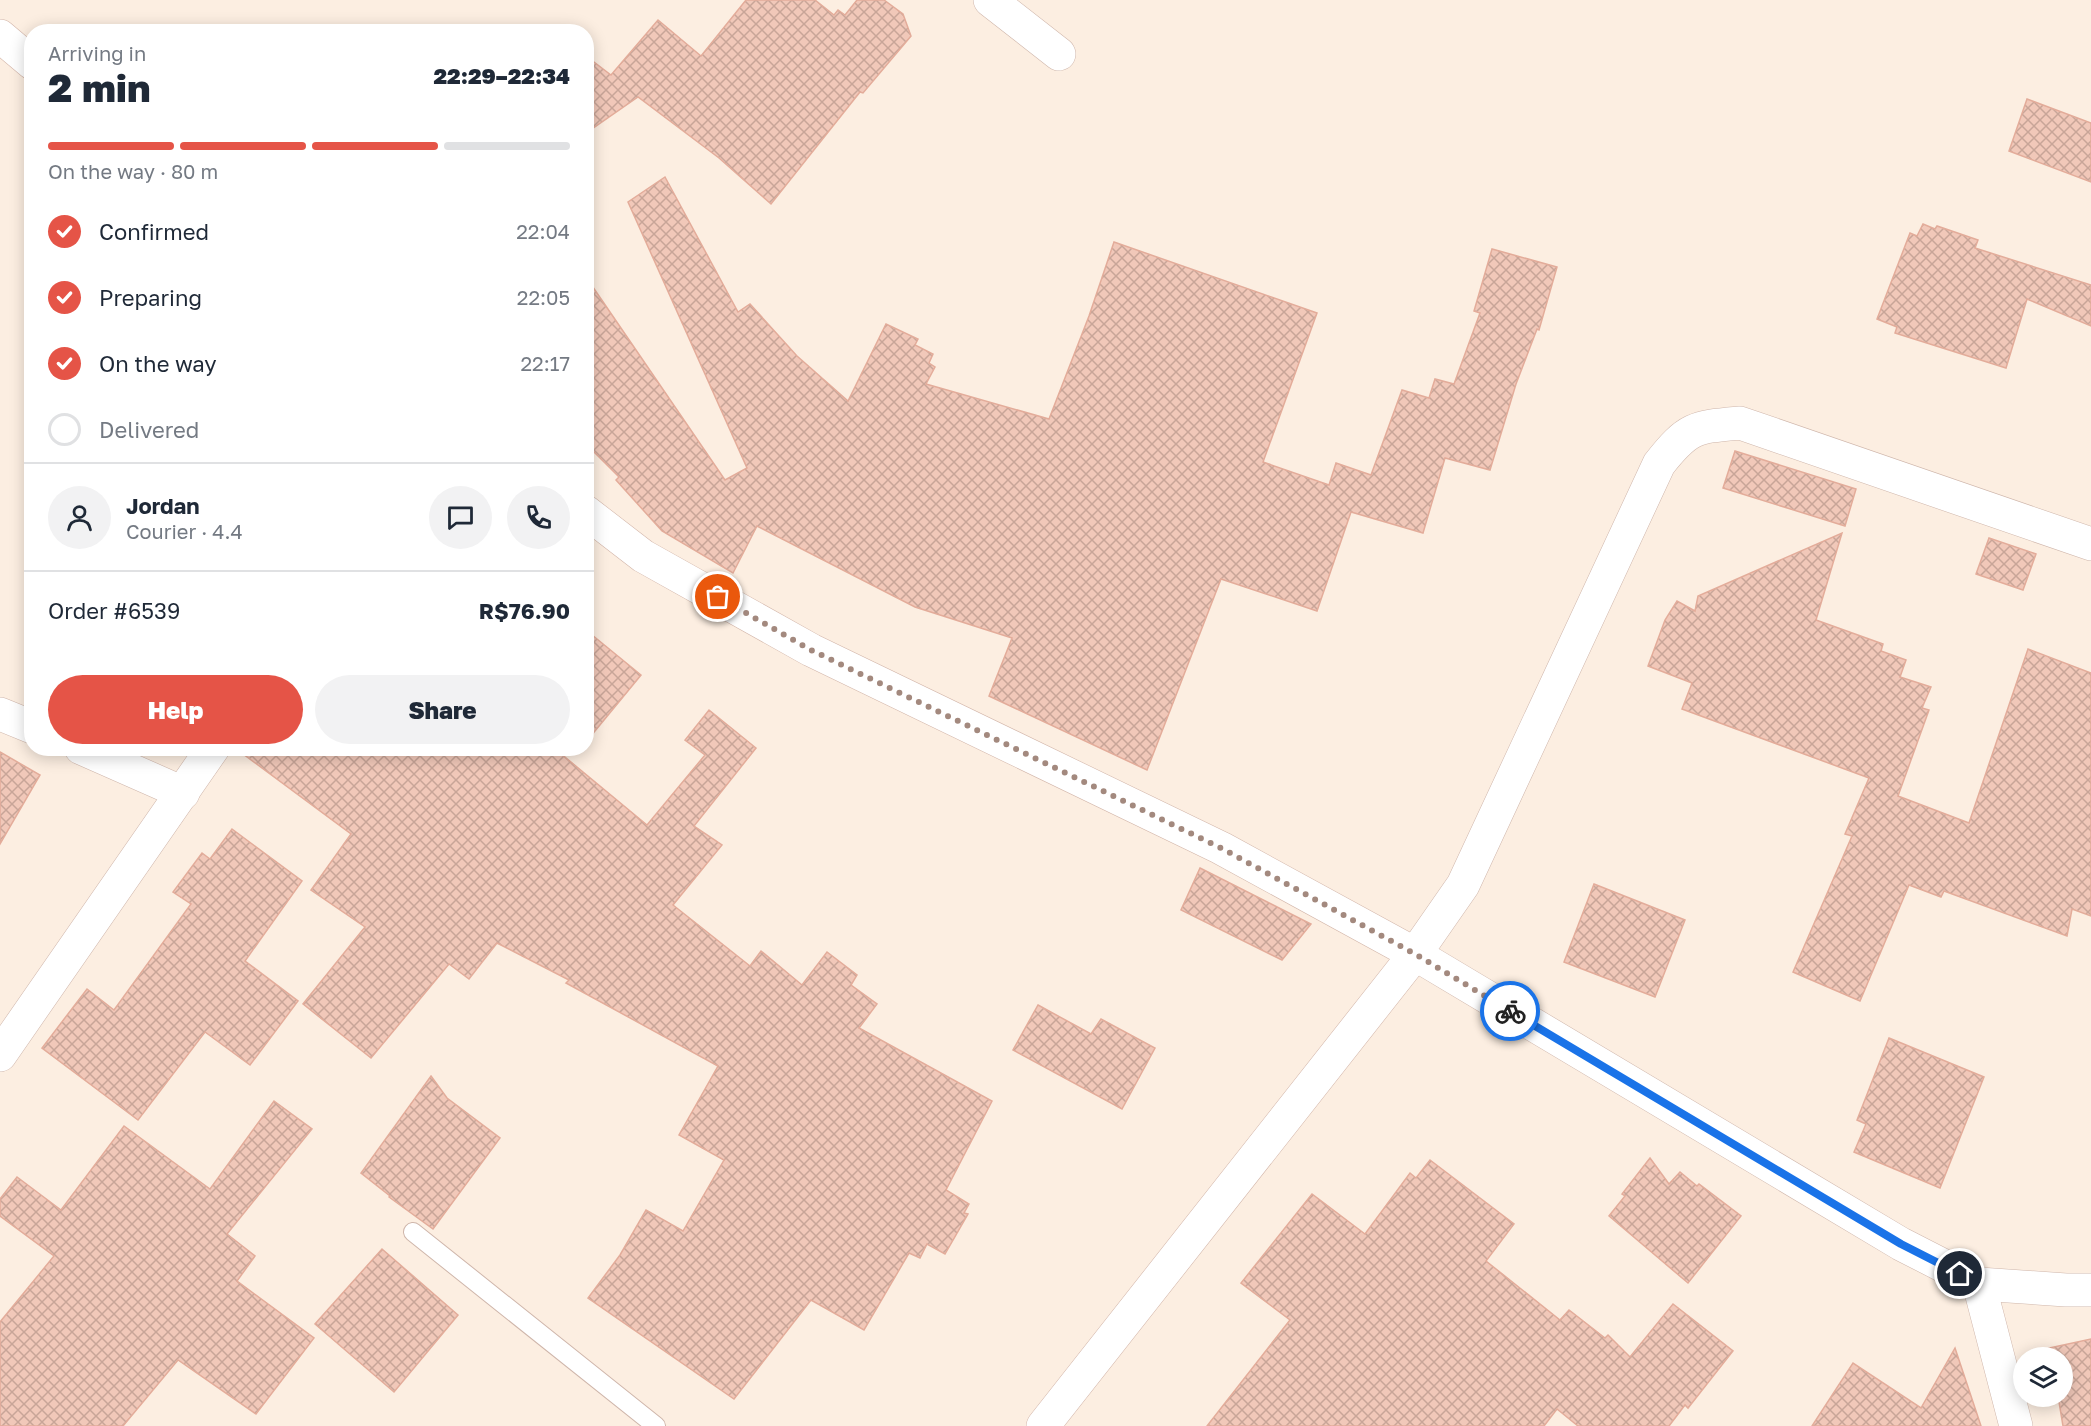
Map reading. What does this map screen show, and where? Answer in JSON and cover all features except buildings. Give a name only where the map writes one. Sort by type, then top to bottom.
[{"type":"street","points":[[990,0],[1059,54]]},
{"type":"street","points":[[0,36],[24,56]]},
{"type":"street","points":[[1043,1426],[1415,954],[1463,885],[1659,464],[1679,439],[1703,426],[1740,423],[2091,544]]},
{"type":"street","points":[[594,518],[643,555],[811,650],[1221,848],[1415,954],[1901,1244],[1979,1284],[2091,1290]]},
{"type":"street","points":[[0,714],[24,724]]},
{"type":"street","points":[[99,756],[183,793]]},
{"type":"street","points":[[0,1055],[208,756]]},
{"type":"street","points":[[1979,1284],[2016,1426]]},
{"type":"lane","points":[[413,1232],[656,1426]]},
{"type":"way so far","points":[[718,597],[811,650],[1221,848],[1415,954],[1510,1011]]},
{"type":"route","points":[[1510,1011],[1901,1244],[1960,1274]]}]
